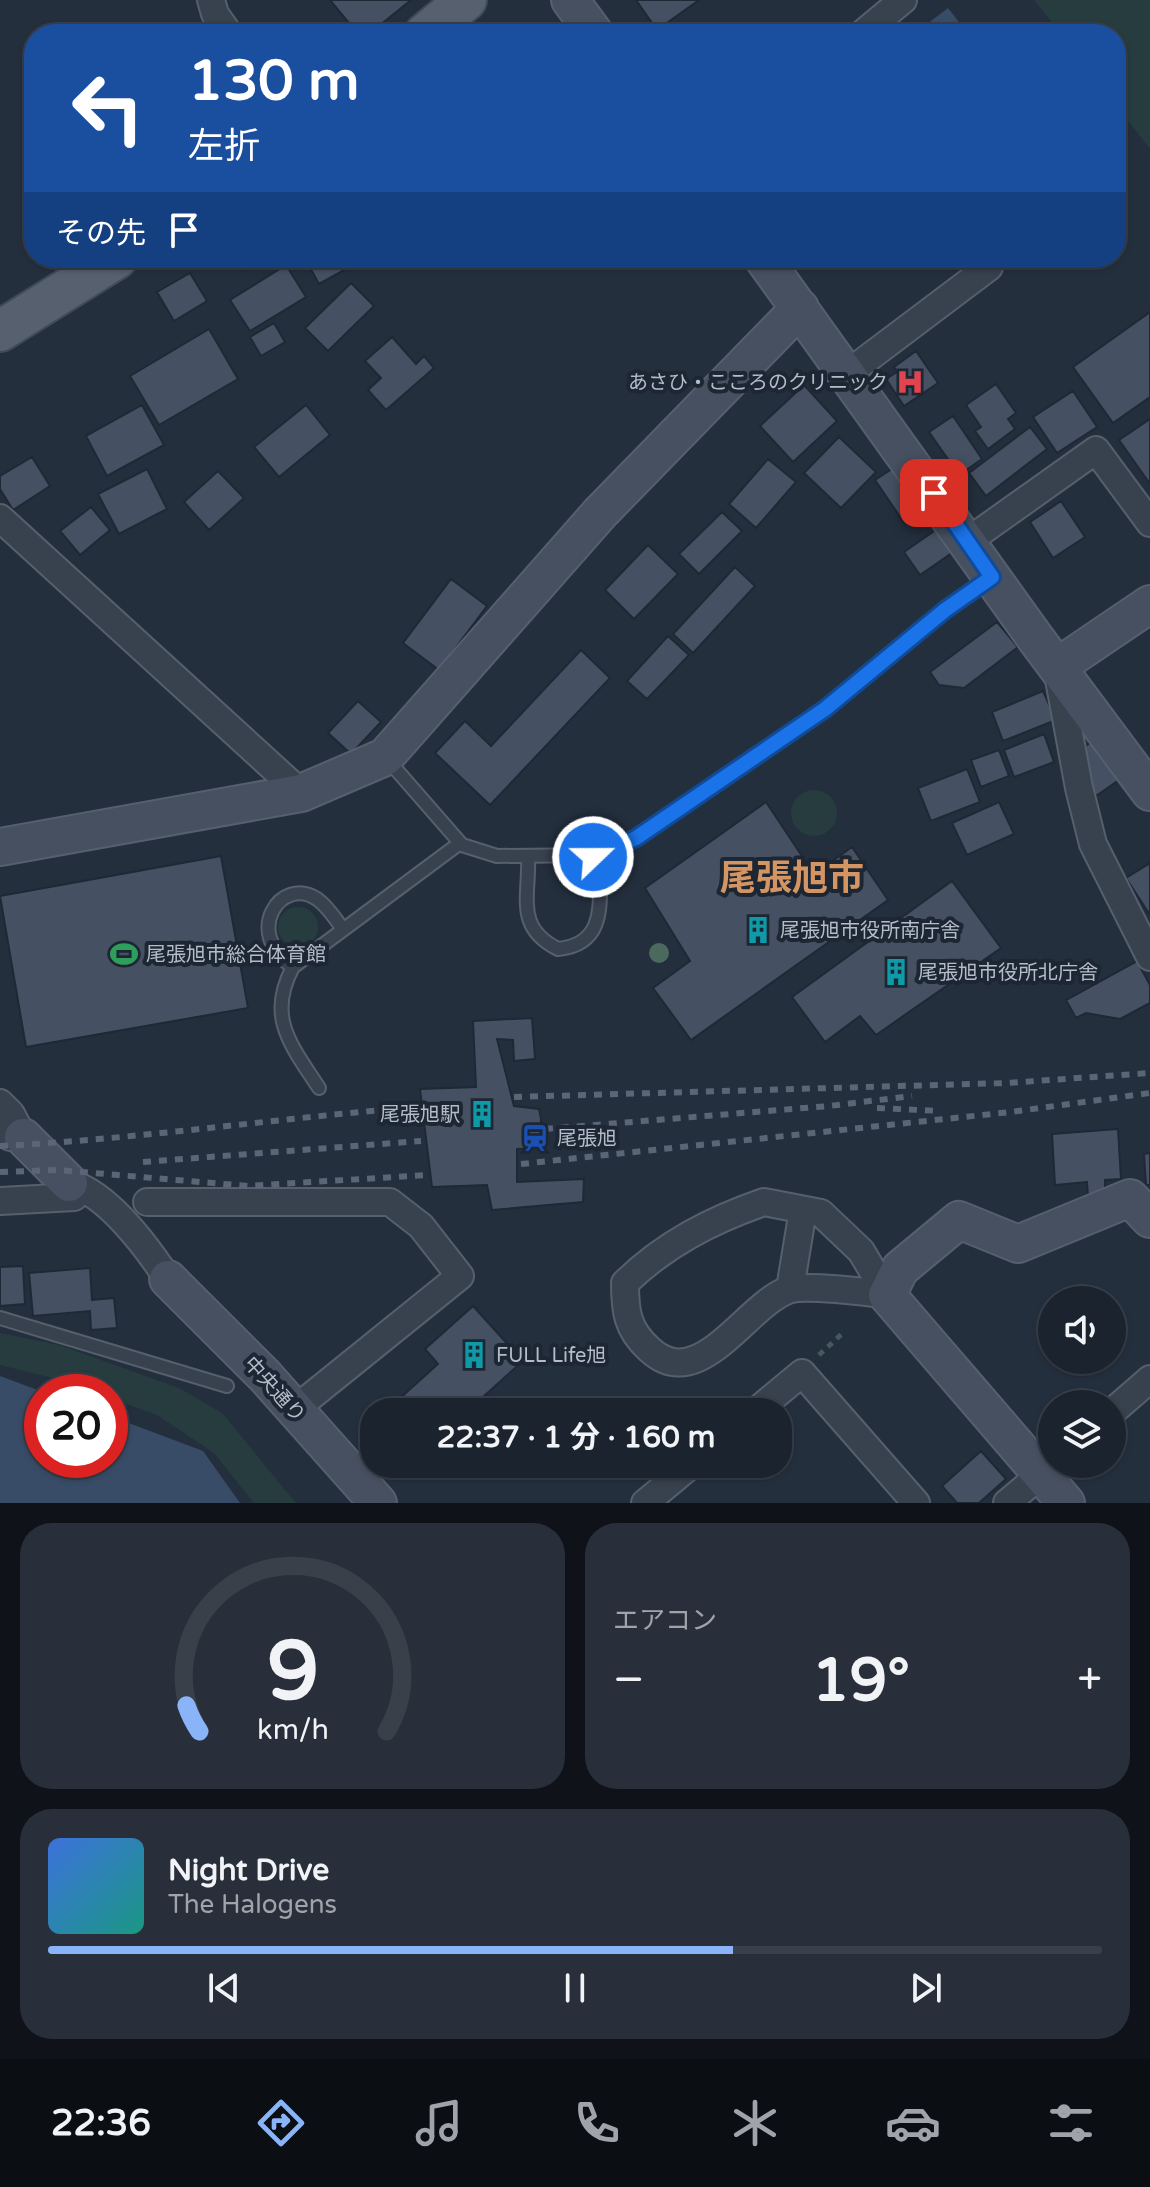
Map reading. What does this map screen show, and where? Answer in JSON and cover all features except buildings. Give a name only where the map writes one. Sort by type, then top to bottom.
[{"type":"main road","points":[[437,24],[466,0]]},
{"type":"main road","points":[[0,331],[101,268]]},
{"type":"street","points":[[211,0],[222,24]]},
{"type":"street","points":[[570,0],[588,24]]},
{"type":"street","points":[[874,24],[903,0]]},
{"type":"street","points":[[770,268],[1150,792]]},
{"type":"street","points":[[847,374],[988,268]]},
{"type":"street","points":[[0,847],[301,793],[385,757],[600,513],[800,308]]},
{"type":"street","points":[[968,541],[1096,450],[1150,523]]},
{"type":"street","points":[[0,518],[301,793]]},
{"type":"street","points":[[1057,667],[1150,604]]},
{"type":"street","points":[[1057,667],[1079,788],[1093,844],[1150,957]]},
{"type":"street","name":"中央通り","points":[[0,1103],[11,1114],[12,1134],[72,1190],[85,1187],[146,1245],[168,1279],[378,1503]]},
{"type":"street","points":[[0,1201],[72,1190]]},
{"type":"street","points":[[887,1295],[900,1269],[959,1220],[1018,1244],[1130,1198],[1150,1219]]},
{"type":"street","points":[[147,1202],[390,1202],[421,1226],[460,1276],[294,1410]]},
{"type":"street","points":[[887,1295],[790,1289],[765,1304],[705,1355],[685,1363],[660,1360],[638,1339],[625,1316],[625,1283],[650,1258],[716,1218],[764,1202],[821,1213],[861,1251],[887,1295],[1038,1459]]},
{"type":"street","points":[[790,1289],[803,1210]]},
{"type":"street","points":[[772,1398],[802,1373],[916,1503]]},
{"type":"street","points":[[1126,1400],[1150,1379]]},
{"type":"street","points":[[1007,1503],[1038,1477]]},
{"type":"street","points":[[645,1503],[675,1478]]},
{"type":"street","points":[[1052,1478],[1066,1503]]},
{"type":"lane","points":[[385,757],[460,843],[497,856],[600,855],[636,838],[825,709],[945,610],[992,577]]},
{"type":"lane","points":[[319,1088],[292,1046],[283,1021],[281,990],[293,967],[460,843]]},
{"type":"lane","points":[[528,856],[528,920],[543,941],[558,949],[585,942],[595,932],[600,917],[600,855]]},
{"type":"lane","points":[[293,967],[273,949],[268,933],[269,916],[278,903],[294,895],[309,895],[319,900],[342,928]]},
{"type":"lane","points":[[0,1318],[227,1386]]},
{"type":"path","points":[[802,1373],[845,1331]]},
{"type":"green space","points":[[1034,0],[1150,0],[1150,149],[1126,118],[1126,24],[1053,24]]},
{"type":"green space","points":[[814,790],[830,797],[837,813],[830,829],[814,836],[798,829],[791,813],[798,797]]},
{"type":"green space","points":[[298,907],[312,913],[318,927],[312,941],[298,947],[284,941],[278,927],[284,913]]},
{"type":"green space","points":[[0,1333],[59,1345],[179,1388],[222,1413],[296,1503],[254,1503],[214,1453],[157,1415],[128,1405],[128,1374],[37,1374],[0,1365]]},
{"type":"water","points":[[948,8],[960,24],[927,24]]},
{"type":"water","points":[[0,1376],[24,1385],[24,1478],[128,1478],[128,1423],[203,1451],[240,1503],[0,1503]]},
{"type":"railway","points":[[514,1097],[1007,1083],[1150,1073]]},
{"type":"railway","points":[[521,1164],[1011,1112],[1150,1093]]},
{"type":"railway","points":[[545,1129],[829,1106],[912,1096]]},
{"type":"railway","points":[[0,1146],[418,1107]]},
{"type":"railway","points":[[877,1108],[941,1111]]},
{"type":"railway","points":[[143,1162],[421,1141]]},
{"type":"railway","points":[[0,1172],[58,1170],[248,1186],[426,1175]]},
{"type":"place","name":"あさひ・こころのクリニック","points":[[910,382]]},
{"type":"place","name":"尾張旭市役所南庁舎","points":[[758,930]]},
{"type":"place","name":"尾張旭市総合体育館","points":[[124,954]]},
{"type":"place","name":"尾張旭市役所北庁舎","points":[[896,972]]},
{"type":"place","name":"尾張旭駅","points":[[482,1114]]},
{"type":"place","name":"尾張旭","points":[[535,1138]]},
{"type":"place","name":"FULL Life旭","points":[[474,1355]]},
{"type":"district","name":"尾張旭市","points":[[792,877]]},
{"type":"route","points":[[593,857],[636,838],[825,709],[945,610],[992,577],[934,493]]}]
